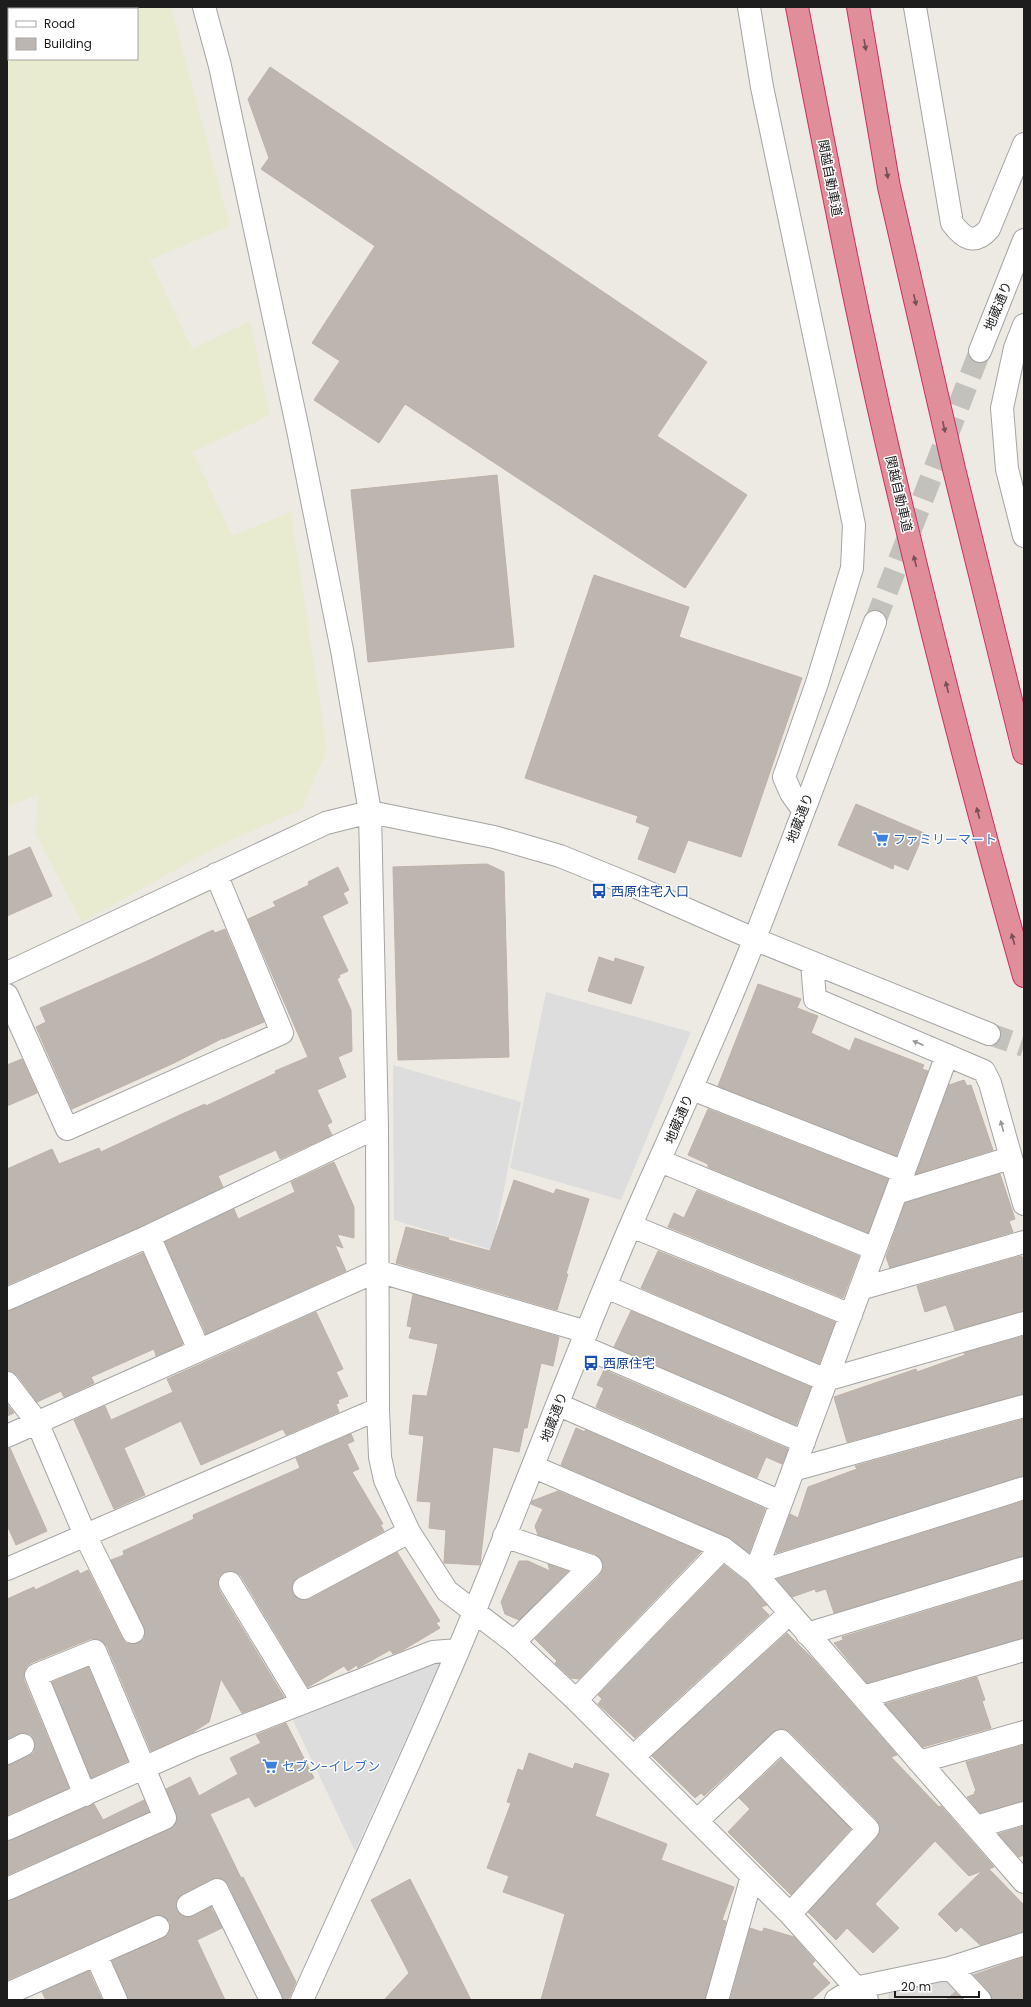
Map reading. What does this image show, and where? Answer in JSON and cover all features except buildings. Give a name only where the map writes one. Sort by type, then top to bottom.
[{"type":"highway","name":"関越自動車道","points":[[797,7],[833,196],[896,485],[979,815],[1024,976]]},
{"type":"highway","points":[[858,7],[891,194],[954,469],[1024,753]]},
{"type":"street","points":[[204,7],[220,66],[298,430],[342,650],[370,812],[376,1128],[378,1409],[380,1458],[385,1480],[409,1532],[447,1591],[514,1642],[576,1700],[790,1914],[861,1994]]},
{"type":"street","points":[[749,7],[762,87],[854,525],[852,568],[817,683],[784,777],[791,793],[803,810]]},
{"type":"street","points":[[915,7],[952,223],[962,236],[973,239],[983,236],[989,229],[1024,144]]},
{"type":"street","name":"地蔵通り","points":[[980,351],[1024,240]]},
{"type":"street","points":[[1024,325],[1015,348],[1002,408],[1007,469],[1024,536]]},
{"type":"street","name":"地蔵通り","points":[[302,2000],[458,1650],[504,1536],[534,1467],[584,1339],[631,1226],[692,1089],[754,940],[875,622]]},
{"type":"street","points":[[7,973],[326,823],[370,812],[494,837],[560,856],[636,886],[754,940],[989,1034]]},
{"type":"street","points":[[7,995],[67,1129],[282,1033],[216,874]]},
{"type":"street","points":[[812,963],[815,999],[984,1071],[990,1083],[1024,1204]]},
{"type":"street","points":[[755,1573],[947,1055]]},
{"type":"street","points":[[692,1089],[904,1172]]},
{"type":"street","points":[[7,1299],[149,1236],[376,1128]]},
{"type":"street","points":[[896,1193],[1010,1158]]},
{"type":"street","points":[[660,1161],[875,1249]]},
{"type":"street","points":[[631,1226],[850,1315]]},
{"type":"street","points":[[149,1236],[199,1350]]},
{"type":"street","points":[[860,1289],[1024,1242]]},
{"type":"street","points":[[7,1436],[376,1271],[584,1339],[804,1442]]},
{"type":"street","points":[[606,1287],[826,1380],[1024,1323]]},
{"type":"street","points":[[7,1383],[37,1422],[85,1535],[133,1632]]},
{"type":"street","points":[[559,1404],[781,1502]]},
{"type":"street","points":[[793,1470],[1024,1406]]},
{"type":"street","points":[[7,1569],[378,1409]]},
{"type":"street","points":[[534,1467],[723,1548],[755,1573],[1024,1882]]},
{"type":"street","points":[[755,1573],[1024,1488]]},
{"type":"street","points":[[304,1588],[409,1532]]},
{"type":"street","points":[[504,1536],[591,1566],[514,1642]]},
{"type":"street","points":[[576,1700],[723,1548]]},
{"type":"street","points":[[807,1634],[1024,1568]]},
{"type":"street","points":[[230,1583],[303,1703]]},
{"type":"street","points":[[633,1757],[790,1614]]},
{"type":"street","points":[[7,1829],[195,1745],[433,1652],[458,1650]]},
{"type":"street","points":[[863,1698],[1024,1650]]},
{"type":"street","points":[[7,1889],[165,1818],[95,1651],[36,1674],[84,1795]]},
{"type":"street","points":[[919,1762],[1024,1732]]},
{"type":"street","points":[[698,1821],[781,1741],[868,1829],[790,1914]]},
{"type":"street","points":[[976,1827],[1024,1813]]},
{"type":"street","points":[[718,2000],[752,1876]]},
{"type":"street","points":[[188,1905],[217,1890],[271,2000]]},
{"type":"street","points":[[7,1994],[158,1927]]},
{"type":"street","points":[[836,2000],[950,1968],[1024,1944]]},
{"type":"street","points":[[96,1955],[116,2000]]},
{"type":"street","points":[[950,1968],[980,2000]]},
{"type":"shaded area","points":[[546,992],[691,1032],[621,1200],[510,1168]]},
{"type":"shaded area","points":[[393,1065],[521,1102],[492,1250],[394,1220]]},
{"type":"shaded area","points":[[436,1661],[439,1665],[355,1851],[291,1716]]},
{"type":"shaded area","points":[[1024,1956],[1024,2000],[888,2000],[889,1993]]},
{"type":"green space","points":[[7,7],[171,7],[230,226],[150,260],[192,349],[250,321],[270,415],[193,452],[232,536],[291,512],[327,749],[302,809],[222,844],[82,922],[35,833],[39,794],[7,807]]},
{"type":"tunnel","points":[[875,622],[980,351]]},
{"type":"tunnel","points":[[989,1034],[1024,1046]]},
{"type":"place","name":"ファミリーマート","points":[[881,839]]},
{"type":"place","name":"西原住宅入口","points":[[599,891]]},
{"type":"place","name":"西原住宅","points":[[591,1363]]},
{"type":"place","name":"セブン-イレブン","points":[[270,1766]]}]
